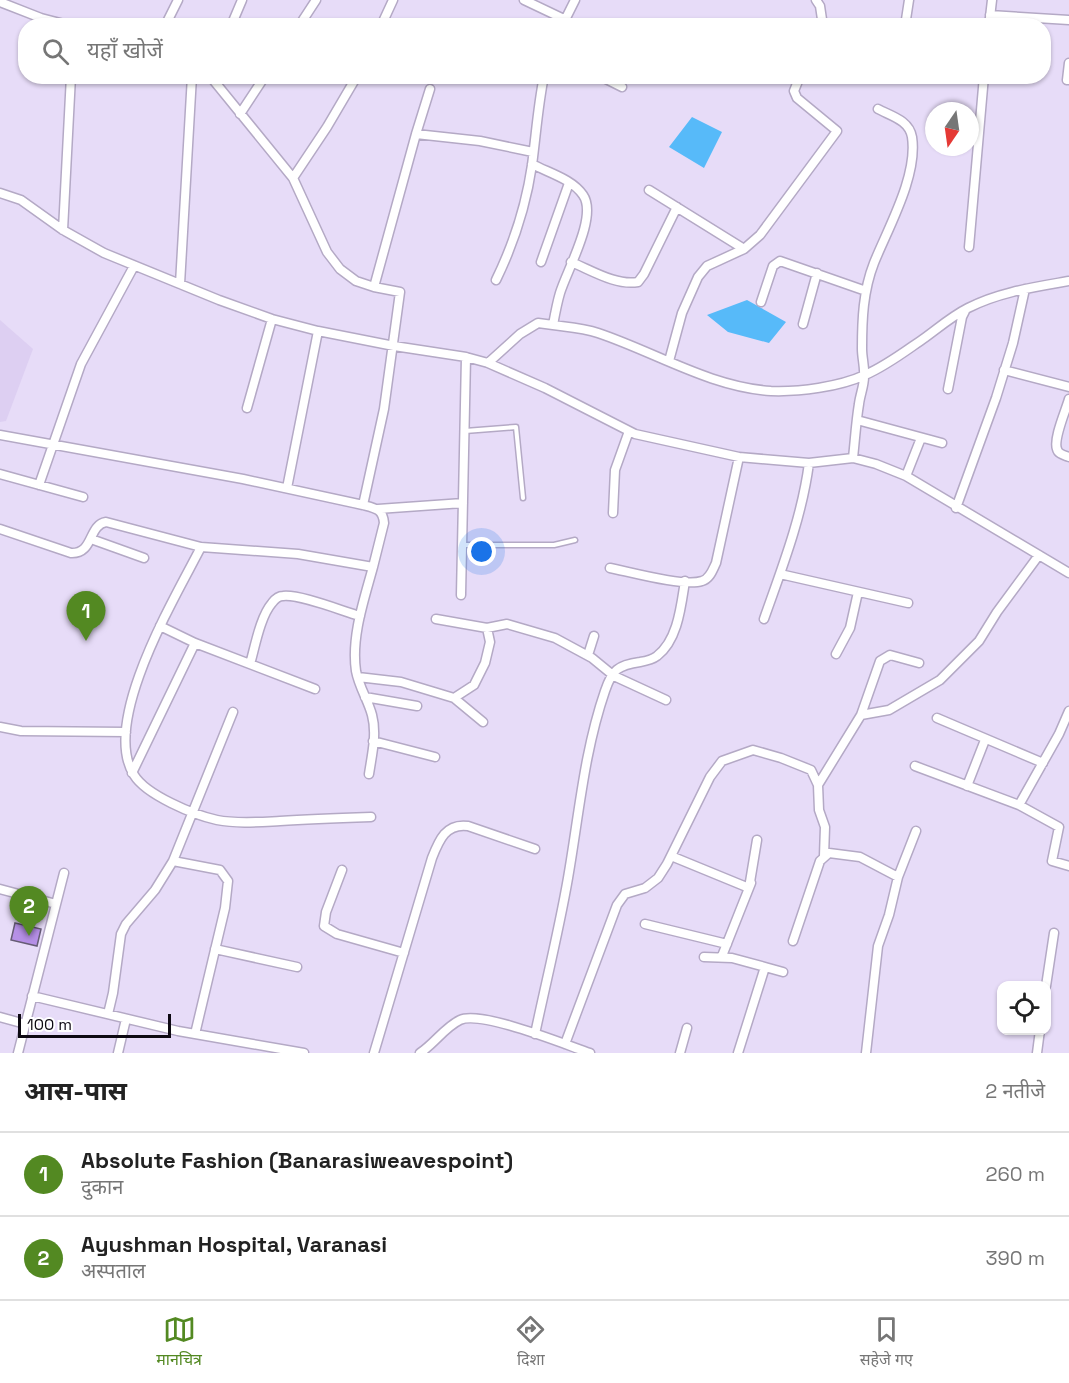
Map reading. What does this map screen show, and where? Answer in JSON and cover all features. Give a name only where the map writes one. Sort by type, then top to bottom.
[{"type":"street","points":[[169,18],[178,0]]},
{"type":"street","points":[[234,18],[242,0]]},
{"type":"street","points":[[303,18],[315,0]]},
{"type":"street","points":[[385,18],[393,0]]},
{"type":"street","points":[[524,0],[556,18]]},
{"type":"street","points":[[565,18],[574,0]]},
{"type":"street","points":[[816,0],[822,18]]},
{"type":"street","points":[[906,18],[909,0]]},
{"type":"street","points":[[990,18],[992,0]]},
{"type":"street","points":[[0,2],[41,18]]},
{"type":"street","points":[[990,15],[1037,18]]},
{"type":"street","points":[[1051,19],[1069,20]]},
{"type":"street","points":[[1069,63],[1067,80],[1069,80]]},
{"type":"street","points":[[63,230],[71,84]]},
{"type":"street","points":[[180,285],[192,84]]},
{"type":"street","points":[[216,84],[293,178],[327,252],[340,269],[356,281],[400,292],[394,346],[377,448],[363,505]]},
{"type":"street","points":[[240,114],[260,84]]},
{"type":"street","points":[[293,178],[352,84]]},
{"type":"street","points":[[496,280],[515,239],[532,164],[543,84]]},
{"type":"street","points":[[616,84],[622,87]]},
{"type":"street","points":[[669,361],[682,313],[698,277],[707,266],[744,249],[760,236],[837,131],[797,98],[794,91],[797,84]]},
{"type":"street","points":[[969,247],[983,84]]},
{"type":"street","points":[[374,287],[430,89]]},
{"type":"street","points":[[854,458],[864,376],[862,326],[866,291],[874,263],[906,186],[912,145],[910,131],[902,122],[878,109]]},
{"type":"street","points":[[416,134],[480,141],[533,152]]},
{"type":"street","points":[[532,164],[579,190],[586,198],[588,206],[583,233],[560,293],[553,325]]},
{"type":"street","points":[[540,262],[569,183]]},
{"type":"street","points":[[649,190],[744,249]]},
{"type":"street","points":[[0,193],[21,200],[63,230],[104,253],[180,285],[272,319],[318,331],[466,357],[488,363],[545,388],[629,431],[739,457],[809,463],[854,458],[876,464],[906,476],[956,508],[1069,573]]},
{"type":"street","points":[[571,262],[630,284],[638,282],[677,207]]},
{"type":"street","points":[[760,302],[776,262],[785,261],[866,291]]},
{"type":"street","points":[[39,485],[81,364],[134,266]]},
{"type":"street","points":[[803,324],[817,273]]},
{"type":"street","points":[[488,363],[520,334],[538,323],[597,333],[706,376],[741,386],[770,391],[843,383],[864,376],[889,362],[967,308],[1000,295],[1069,281]]},
{"type":"street","points":[[956,508],[980,445],[1013,343],[1024,289]]},
{"type":"street","points":[[948,389],[962,317],[967,308]]},
{"type":"street","points":[[247,408],[272,319]]},
{"type":"street","points":[[287,488],[318,331]]},
{"type":"street","points":[[461,595],[466,357]]},
{"type":"street","points":[[1004,370],[1069,387]]},
{"type":"street","points":[[1069,399],[1056,448],[1060,453],[1069,457]]},
{"type":"street","points":[[857,420],[942,443]]},
{"type":"street","points":[[613,513],[615,470],[629,431]]},
{"type":"street","points":[[0,435],[287,488],[378,509],[463,503]]},
{"type":"street","points":[[906,476],[921,438]]},
{"type":"street","points":[[610,568],[686,581],[702,581],[708,578],[712,571],[739,457]]},
{"type":"street","points":[[764,619],[800,510],[809,463]]},
{"type":"street","points":[[0,474],[83,497]]},
{"type":"street","points":[[369,774],[374,724],[358,676],[356,644],[360,616],[384,523],[384,516],[378,509]]},
{"type":"street","points":[[0,529],[78,553],[91,539],[95,527],[106,522],[201,547],[298,554],[373,567]]},
{"type":"street","points":[[91,539],[144,558]]},
{"type":"street","points":[[201,547],[160,626],[135,686],[126,732],[132,773],[139,783],[158,796],[217,820],[238,822],[371,817]]},
{"type":"street","points":[[861,715],[889,710],[940,680],[979,641],[997,612],[1039,555]]},
{"type":"street","points":[[780,574],[908,603]]},
{"type":"street","points":[[535,1034],[567,879],[585,762],[605,691],[612,674],[621,667],[652,660],[664,649],[677,623],[686,581]]},
{"type":"street","points":[[836,654],[850,628],[858,592]]},
{"type":"street","points":[[250,664],[265,616],[270,604],[277,597],[296,597],[360,616]]},
{"type":"street","points":[[436,619],[487,628],[507,624],[555,638],[588,656],[612,674],[666,700]]},
{"type":"street","points":[[160,626],[195,643],[315,688]]},
{"type":"street","points":[[454,698],[474,685],[485,663],[490,642],[487,628]]},
{"type":"street","points":[[588,656],[594,636]]},
{"type":"street","points":[[132,773],[195,643]]},
{"type":"street","points":[[818,785],[861,715],[880,661],[890,655],[919,663]]},
{"type":"street","points":[[358,676],[401,682],[454,698],[483,722]]},
{"type":"street","points":[[365,697],[417,706]]},
{"type":"street","points":[[1019,804],[1069,711]]},
{"type":"street","points":[[108,1014],[121,934],[126,924],[155,890],[173,861],[233,712]]},
{"type":"street","points":[[937,718],[984,740],[1043,763]]},
{"type":"street","points":[[0,727],[21,730],[126,732]]},
{"type":"street","points":[[967,786],[984,740]]},
{"type":"street","points":[[374,741],[435,757]]},
{"type":"street","points":[[565,1044],[621,898],[629,892],[652,884],[663,871],[710,777],[722,761],[753,750],[811,770],[818,785],[819,810],[825,826],[824,856],[793,941]]},
{"type":"street","points":[[915,766],[1019,804],[1059,827],[1052,861],[1069,867]]},
{"type":"street","points":[[374,1053],[432,858],[436,846],[447,830],[460,825],[468,826],[535,849]]},
{"type":"street","points":[[866,1053],[878,946],[889,915],[898,877],[916,831]]},
{"type":"street","points":[[748,888],[757,840]]},
{"type":"street","points":[[824,856],[836,853],[860,857],[898,877]]},
{"type":"street","points":[[671,856],[748,888]]},
{"type":"street","points":[[722,956],[759,860]]},
{"type":"street","points":[[173,861],[220,870],[227,877],[228,896],[195,1034]]},
{"type":"street","points":[[342,870],[326,912],[324,926],[337,934],[404,953]]},
{"type":"street","points":[[18,1053],[64,873]]},
{"type":"street","points":[[0,889],[56,904]]},
{"type":"street","points":[[645,924],[727,944]]},
{"type":"street","points":[[1047,981],[1054,933]]},
{"type":"street","points":[[215,949],[297,967]]},
{"type":"street","points":[[704,957],[722,956],[783,972]]},
{"type":"street","points":[[738,1053],[765,967]]},
{"type":"street","points":[[32,996],[260,1050],[304,1053]]},
{"type":"street","points":[[0,1017],[26,1024]]},
{"type":"street","points":[[420,1053],[459,1020],[468,1017],[535,1034],[590,1053]]},
{"type":"street","points":[[118,1053],[126,1019]]},
{"type":"street","points":[[680,1053],[687,1028]]},
{"type":"street","points":[[1037,1053],[1039,1035]]},
{"type":"lane","points":[[465,431],[516,427],[523,498]]},
{"type":"lane","points":[[462,545],[554,545],[575,540]]},
{"type":"shaded area","points":[[0,320],[33,349],[6,421],[0,422]]},
{"type":"water","points":[[692,117],[722,132],[704,168],[669,147]]},
{"type":"water","points":[[747,300],[786,322],[769,343],[728,332],[707,315]]},
{"type":"building","points":[[15,923],[41,929],[37,946],[11,940]]},
{"type":"place","name":"Absolute Fashion (Banarasiweavespoint)","points":[[86,641]]},
{"type":"place","name":"Ayushman Hospital, Varanasi","points":[[29,936]]}]
